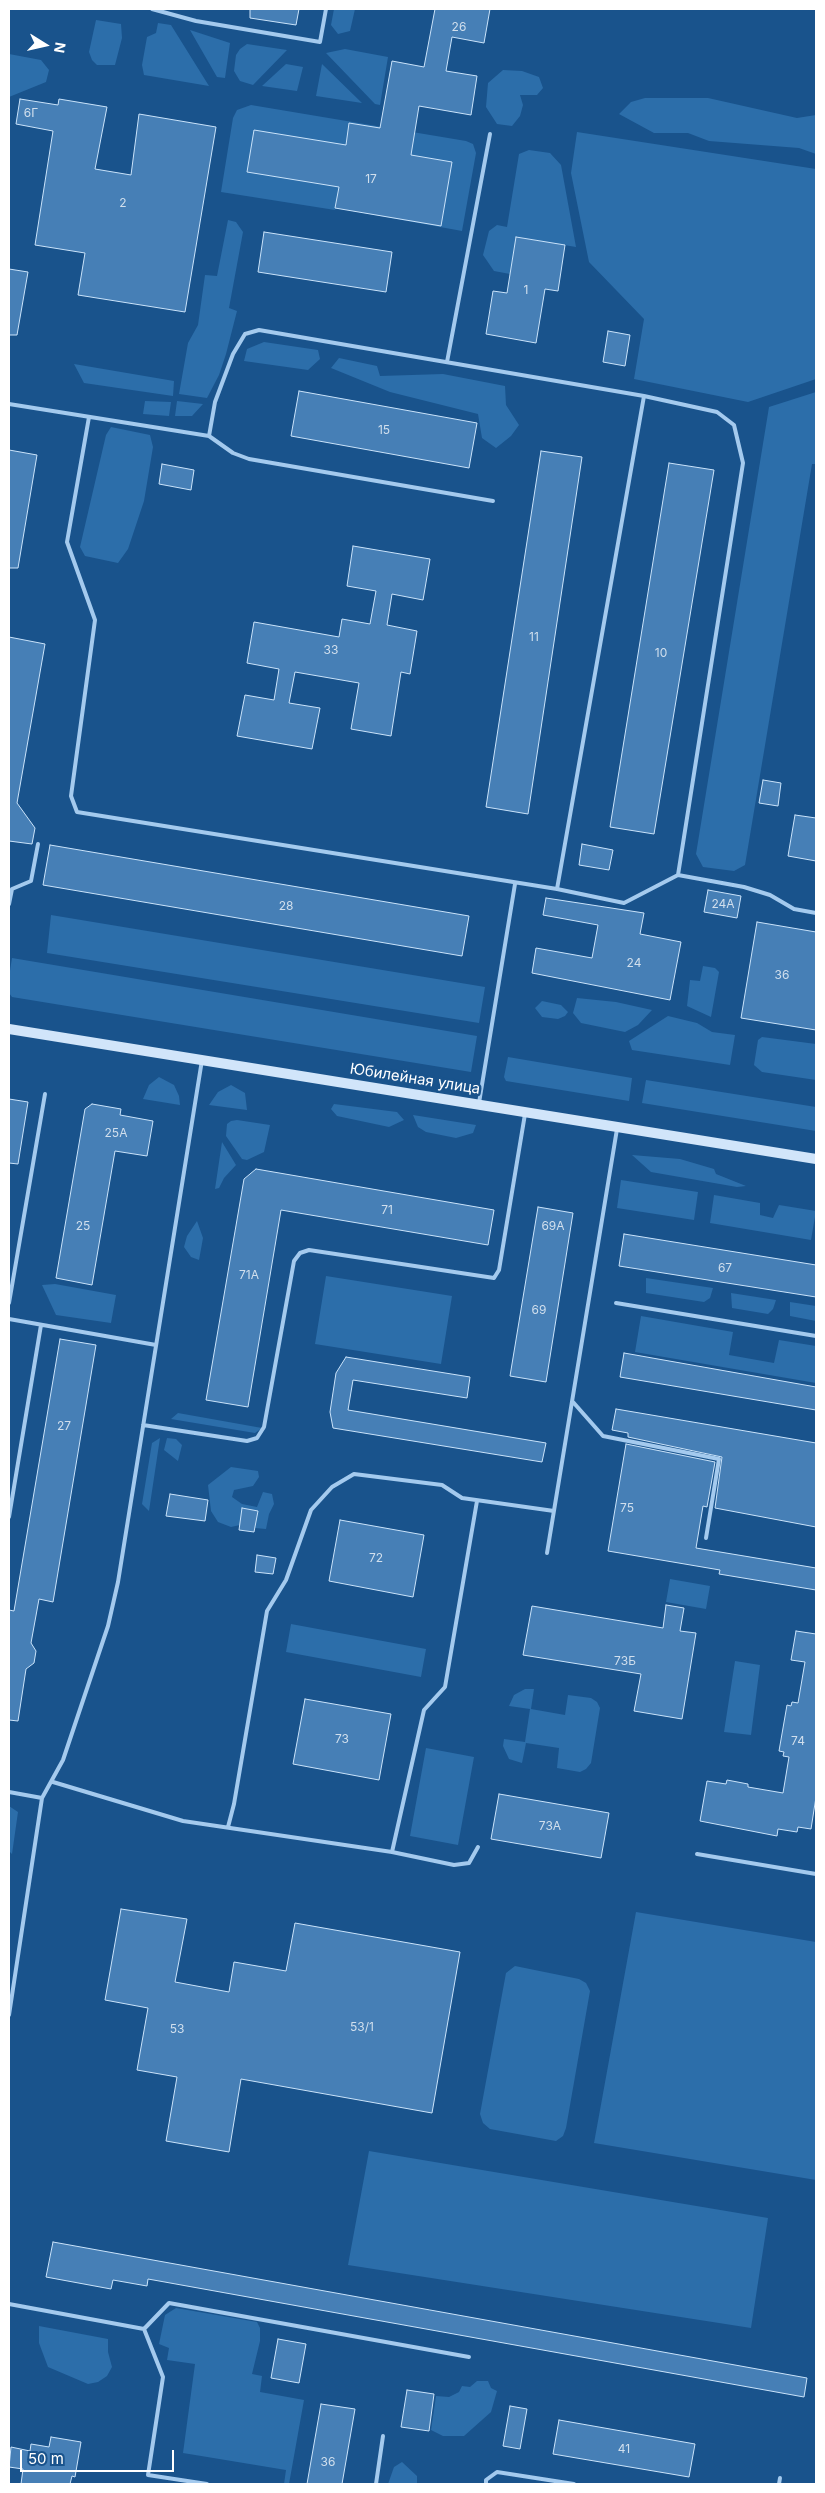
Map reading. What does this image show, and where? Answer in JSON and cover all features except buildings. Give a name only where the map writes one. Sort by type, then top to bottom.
[{"type":"main road","name":"Юбилейная улица","points":[[9,1029],[816,1159]]},
{"type":"lane","points":[[152,9],[196,21],[320,42],[326,9]]},
{"type":"lane","points":[[447,362],[490,134]]},
{"type":"lane","points":[[209,436],[215,402],[233,354],[245,334],[259,330],[644,396],[717,412],[734,425],[744,463],[678,875]]},
{"type":"lane","points":[[557,889],[644,396]]},
{"type":"lane","points":[[9,404],[209,436],[233,453],[249,460],[493,501]]},
{"type":"lane","points":[[89,417],[67,542],[96,620],[71,796],[77,812],[515,884],[557,889],[624,903],[678,875],[744,887],[770,895],[794,909],[816,913]]},
{"type":"lane","points":[[9,904],[12,889],[31,881],[38,844]]},
{"type":"lane","points":[[478,1104],[515,884]]},
{"type":"lane","points":[[9,2015],[42,1798],[53,1782],[63,1760],[108,1626],[118,1582],[202,1060]]},
{"type":"lane","points":[[9,1303],[45,1094]]},
{"type":"lane","points":[[143,1425],[247,1441],[257,1438],[264,1427],[294,1261],[300,1253],[309,1250],[494,1278],[499,1270],[525,1112]]},
{"type":"lane","points":[[547,1553],[618,1127]]},
{"type":"lane","points":[[616,1303],[816,1336]]},
{"type":"lane","points":[[9,1319],[156,1345]]},
{"type":"lane","points":[[9,1517],[41,1324]]},
{"type":"lane","points":[[573,1402],[603,1436],[720,1459],[706,1538]]},
{"type":"lane","points":[[228,1827],[234,1804],[267,1611],[286,1580],[311,1510],[332,1487],[354,1474],[442,1485],[462,1498],[554,1511]]},
{"type":"lane","points":[[392,1852],[424,1710],[445,1687],[477,1501]]},
{"type":"lane","points":[[53,1782],[183,1821],[392,1852],[454,1865],[469,1863],[478,1847]]},
{"type":"lane","points":[[9,1792],[42,1798]]},
{"type":"lane","points":[[697,1854],[816,1874]]},
{"type":"lane","points":[[144,2329],[170,2303],[468,2357]]},
{"type":"lane","points":[[9,2304],[144,2329]]},
{"type":"lane","points":[[144,2329],[163,2377],[148,2475],[207,2484]]},
{"type":"lane","points":[[376,2484],[383,2436]]},
{"type":"lane","points":[[486,2484],[486,2480],[498,2472],[574,2484]]},
{"type":"lane","points":[[779,2484],[780,2478]]},
{"type":"shaded area","points":[[334,9],[355,9],[350,31],[338,34],[331,25]]},
{"type":"shaded area","points":[[96,20],[121,24],[122,38],[115,65],[97,65],[92,60],[89,52]]},
{"type":"shaded area","points":[[158,23],[171,25],[209,86],[144,75],[142,65],[147,37],[156,33]]},
{"type":"shaded area","points":[[190,30],[230,43],[225,78],[217,77]]},
{"type":"shaded area","points":[[247,44],[287,50],[253,85],[240,81],[234,71],[236,55]]},
{"type":"shaded area","points":[[345,49],[388,57],[380,105],[375,104],[326,53]]},
{"type":"shaded area","points":[[9,54],[41,60],[49,70],[46,82],[9,97]]},
{"type":"shaded area","points":[[286,64],[303,67],[297,91],[262,86]]},
{"type":"shaded area","points":[[322,64],[362,103],[316,96]]},
{"type":"shaded area","points":[[503,70],[522,71],[539,77],[543,88],[537,95],[520,95],[523,105],[520,116],[512,126],[497,124],[486,107],[488,83]]},
{"type":"shaded area","points":[[645,98],[708,98],[797,118],[816,115],[816,154],[799,148],[709,141],[688,133],[654,133],[619,114],[631,102]]},
{"type":"shaded area","points":[[251,105],[466,141],[473,144],[476,153],[462,231],[336,208],[335,210],[221,192],[233,118],[237,110]]},
{"type":"shaded area","points":[[577,132],[816,169],[816,379],[748,402],[634,379],[644,319],[589,262],[571,173]]},
{"type":"shaded area","points":[[529,150],[550,153],[561,165],[576,247],[516,237],[510,274],[494,271],[483,255],[489,231],[497,225],[507,227],[519,154]]},
{"type":"shaded area","points":[[228,220],[236,222],[243,232],[229,308],[237,311],[226,354],[219,375],[207,398],[179,394],[188,343],[198,325],[205,275],[217,276]]},
{"type":"shaded area","points":[[264,342],[318,350],[320,359],[308,370],[244,361],[247,349]]},
{"type":"shaded area","points":[[339,358],[377,366],[380,376],[443,374],[505,386],[506,405],[519,425],[511,436],[496,448],[482,438],[478,414],[390,392],[331,368]]},
{"type":"shaded area","points":[[74,364],[174,381],[173,396],[84,383]]},
{"type":"shaded area","points":[[816,392],[816,464],[812,464],[745,865],[734,871],[703,867],[696,854],[769,407]]},
{"type":"shaded area","points":[[145,401],[171,402],[169,416],[143,414]]},
{"type":"shaded area","points":[[177,401],[203,404],[192,416],[175,416]]},
{"type":"shaded area","points":[[111,427],[150,435],[153,447],[144,501],[128,549],[118,563],[85,556],[80,547],[106,435]]},
{"type":"shaded area","points":[[51,915],[485,987],[479,1023],[47,953]]},
{"type":"shaded area","points":[[12,958],[477,1036],[471,1072],[12,997],[9,993],[9,977]]},
{"type":"shaded area","points":[[703,966],[715,968],[719,972],[711,1017],[687,1006],[690,980],[700,981]]},
{"type":"shaded area","points":[[577,998],[616,1002],[652,1010],[638,1025],[625,1032],[581,1023],[573,1013]]},
{"type":"shaded area","points":[[542,1001],[561,1005],[568,1012],[565,1016],[558,1019],[542,1017],[535,1008]]},
{"type":"shaded area","points":[[668,1016],[697,1023],[712,1032],[735,1035],[730,1065],[632,1050],[629,1041]]},
{"type":"shaded area","points":[[762,1037],[816,1044],[816,1080],[762,1072],[754,1065],[758,1040]]},
{"type":"shaded area","points":[[508,1057],[632,1078],[629,1101],[506,1081],[504,1077]]},
{"type":"shaded area","points":[[159,1077],[174,1085],[179,1096],[180,1105],[143,1099],[149,1085]]},
{"type":"shaded area","points":[[646,1080],[816,1107],[816,1131],[642,1103]]},
{"type":"shaded area","points":[[231,1085],[245,1093],[247,1110],[209,1105],[218,1092]]},
{"type":"shaded area","points":[[334,1104],[397,1112],[404,1120],[389,1127],[337,1116],[331,1109]]},
{"type":"shaded area","points":[[413,1115],[476,1125],[473,1133],[456,1138],[426,1132],[418,1127]]},
{"type":"shaded area","points":[[237,1120],[270,1125],[264,1152],[247,1160],[242,1159],[226,1136],[227,1124]]},
{"type":"shaded area","points":[[222,1142],[236,1165],[224,1178],[219,1188],[215,1189]]},
{"type":"shaded area","points":[[632,1155],[680,1159],[714,1169],[716,1174],[746,1186],[737,1187],[651,1172]]},
{"type":"shaded area","points":[[621,1180],[698,1192],[694,1220],[617,1208]]},
{"type":"shaded area","points":[[714,1195],[760,1203],[760,1215],[773,1218],[779,1205],[816,1211],[811,1240],[710,1223]]},
{"type":"shaded area","points":[[197,1221],[203,1238],[199,1260],[191,1257],[184,1247],[187,1236]]},
{"type":"shaded area","points":[[326,1276],[452,1296],[441,1364],[315,1344]]},
{"type":"shaded area","points":[[646,1278],[713,1288],[710,1298],[704,1302],[646,1293]]},
{"type":"shaded area","points":[[55,1284],[116,1295],[111,1323],[56,1315],[42,1285]]},
{"type":"shaded area","points":[[731,1293],[776,1300],[773,1309],[768,1314],[732,1308]]},
{"type":"shaded area","points":[[790,1302],[816,1306],[816,1321],[790,1316]]},
{"type":"shaded area","points":[[641,1316],[733,1332],[729,1355],[774,1363],[779,1340],[816,1346],[816,1383],[635,1352]]},
{"type":"shaded area","points":[[178,1413],[262,1428],[255,1433],[171,1419]]},
{"type":"shaded area","points":[[160,1438],[149,1511],[142,1504],[152,1443]]},
{"type":"shaded area","points":[[167,1438],[176,1439],[182,1445],[178,1461],[164,1450]]},
{"type":"shaded area","points":[[231,1467],[258,1471],[259,1477],[253,1486],[234,1490],[232,1497],[242,1504],[257,1507],[263,1492],[272,1494],[274,1504],[269,1514],[266,1529],[255,1528],[258,1511],[243,1508],[240,1525],[231,1527],[218,1522],[211,1511],[208,1485]]},
{"type":"shaded area","points":[[670,1579],[710,1586],[706,1609],[666,1602]]},
{"type":"shaded area","points":[[291,1624],[426,1649],[421,1677],[286,1652]]},
{"type":"shaded area","points":[[735,1661],[760,1665],[751,1735],[724,1732]]},
{"type":"shaded area","points":[[525,1689],[534,1689],[531,1709],[565,1715],[568,1695],[591,1698],[597,1702],[600,1708],[591,1763],[586,1769],[580,1772],[557,1768],[559,1748],[526,1743],[522,1763],[509,1759],[503,1746],[504,1739],[525,1742],[530,1709],[509,1706],[514,1695]]},
{"type":"shaded area","points":[[426,1748],[474,1757],[458,1845],[410,1836]]},
{"type":"shaded area","points":[[9,1806],[18,1812],[12,1854],[9,1851]]},
{"type":"shaded area","points":[[636,1912],[816,1942],[816,2180],[594,2143]]},
{"type":"shaded area","points":[[515,1966],[579,1979],[586,1983],[590,1991],[566,2128],[563,2136],[556,2141],[490,2129],[483,2123],[480,2114],[506,1973]]},
{"type":"shaded area","points":[[369,2151],[768,2218],[751,2328],[348,2265]]},
{"type":"shaded area","points":[[176,2308],[257,2322],[260,2328],[260,2341],[252,2374],[262,2376],[260,2392],[304,2400],[289,2484],[284,2484],[286,2470],[183,2453],[195,2364],[167,2360],[169,2348],[159,2344],[165,2315]]},
{"type":"shaded area","points":[[39,2326],[108,2339],[108,2352],[112,2367],[107,2376],[98,2382],[88,2384],[48,2367],[39,2343]]},
{"type":"shaded area","points":[[477,2381],[488,2381],[491,2388],[497,2391],[491,2412],[464,2436],[443,2436],[431,2430],[436,2396],[449,2397],[459,2392],[462,2386],[470,2387]]},
{"type":"shaded area","points":[[402,2462],[417,2476],[417,2484],[388,2484],[394,2467]]}]
